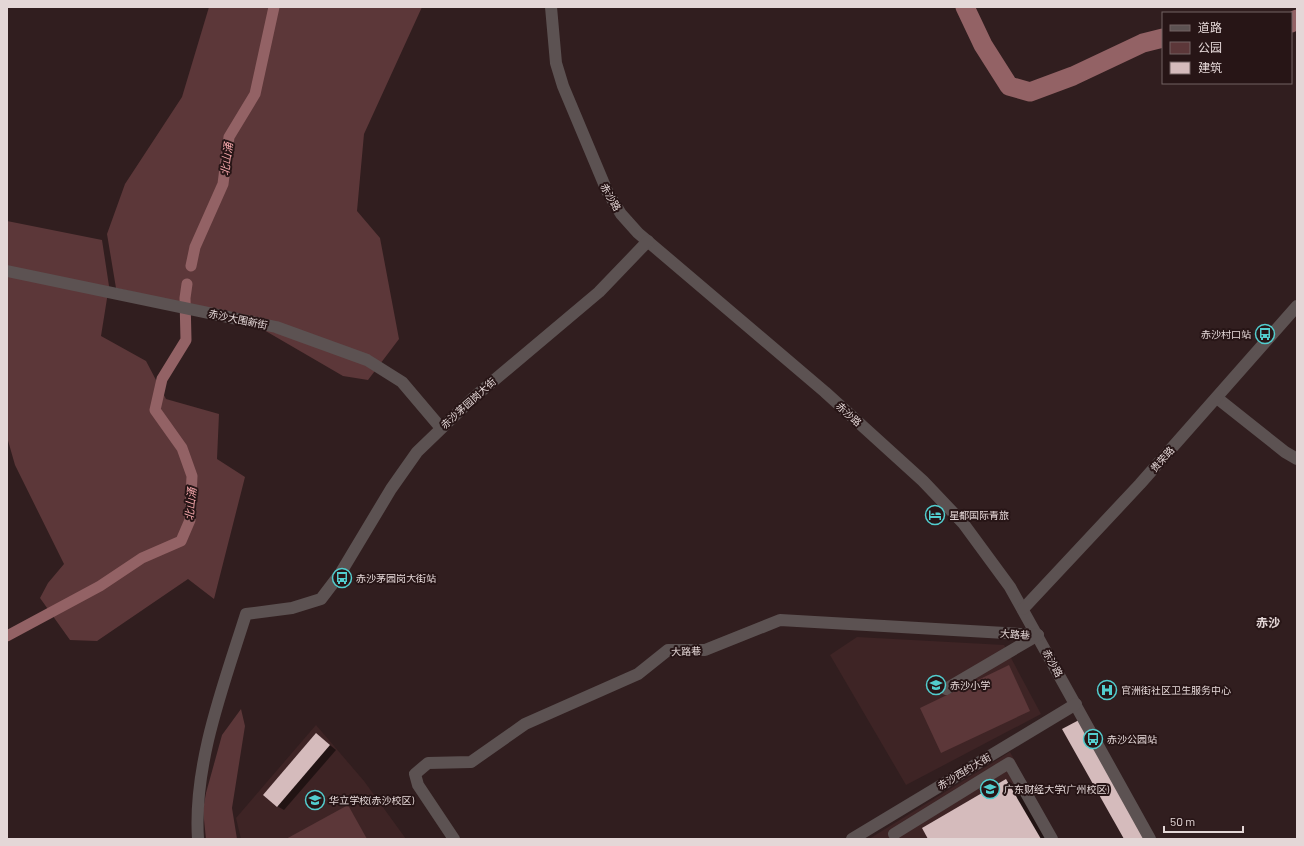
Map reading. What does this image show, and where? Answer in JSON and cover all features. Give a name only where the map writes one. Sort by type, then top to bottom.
[{"type":"street","name":"赤沙路","points":[[551,7],[556,63],[563,86],[598,172],[621,214],[638,233],[825,392],[923,481],[959,518],[1010,587],[1150,839]]},
{"type":"street","name":"赤沙茅园岗大街","points":[[198,839],[198,804],[208,747],[226,671],[246,614],[307,604],[316,601],[324,595],[340,574],[404,468],[416,452],[535,345],[599,292],[648,241]]},
{"type":"street","name":"赤沙大围新街","points":[[7,271],[276,327],[367,360],[402,382],[441,428]]},
{"type":"street","name":"贵荣路","points":[[1023,609],[1140,484],[1297,306]]},
{"type":"street","points":[[1217,398],[1285,452],[1297,459]]},
{"type":"street","name":"大路巷","points":[[454,839],[418,785],[415,774],[428,763],[471,762],[524,724],[638,674],[668,650],[705,650],[780,620],[1038,636]]},
{"type":"street","points":[[946,689],[1038,636]]},
{"type":"street","name":"赤沙西约大街","points":[[852,839],[1076,704]]},
{"type":"street","points":[[892,837],[1009,763],[1052,839]]},
{"type":"shaded area","name":"赤沙小学","points":[[857,637],[1004,645],[1041,714],[906,785],[830,655]]},
{"type":"shaded area","name":"华立学校(赤沙校区)","points":[[316,725],[364,781],[406,839],[241,839],[236,818]]},
{"type":"shaded area","name":"广东财经大学(广州校区)","points":[[1010,752],[1058,839],[869,839],[890,826]]},
{"type":"green space","points":[[209,7],[422,7],[364,134],[357,211],[380,238],[399,339],[368,380],[343,376],[240,316],[116,288],[107,234],[125,184],[182,97]]},
{"type":"green space","points":[[7,221],[102,240],[109,286],[101,336],[146,361],[166,399],[219,414],[217,459],[245,477],[214,599],[188,579],[97,641],[70,640],[40,598],[48,583],[64,564],[15,465],[7,437]]},
{"type":"green space","points":[[1009,665],[1030,711],[941,753],[920,708]]},
{"type":"green space","points":[[241,709],[245,726],[232,808],[237,839],[206,839],[203,810],[206,793],[222,735]]},
{"type":"green space","points":[[348,805],[367,839],[286,839]]},
{"type":"building","points":[[1079,720],[1145,839],[1124,839],[1062,729]]},
{"type":"building","points":[[316,733],[330,745],[277,807],[263,795]]},
{"type":"building","points":[[1006,779],[1041,839],[928,839],[922,828]]},
{"type":"waterway","name":"北山涌","points":[[191,266],[195,247],[223,184],[229,137],[255,94],[274,7]]},
{"type":"waterway","points":[[965,7],[983,45],[1009,86],[1030,92],[1073,76],[1143,43],[1162,38]]},
{"type":"waterway","points":[[1292,22],[1297,19]]},
{"type":"waterway","name":"北山涌","points":[[7,636],[100,586],[142,558],[181,541],[190,520],[192,476],[182,448],[155,410],[162,379],[186,340],[185,298],[187,284]]},
{"type":"place","name":"赤沙村口站","points":[[1265,334]]},
{"type":"place","name":"星都国际青旅","points":[[935,515]]},
{"type":"place","name":"赤沙茅园岗大街站","points":[[342,578]]},
{"type":"place","name":"赤沙小学","points":[[936,685]]},
{"type":"place","name":"官洲街社区卫生服务中心","points":[[1107,690]]},
{"type":"place","name":"赤沙公园站","points":[[1093,739]]},
{"type":"place","name":"广东财经大学(广州校区)","points":[[990,789]]},
{"type":"place","name":"华立学校(赤沙校区)","points":[[315,800]]},
{"type":"district","name":"赤沙","points":[[1268,622]]}]
